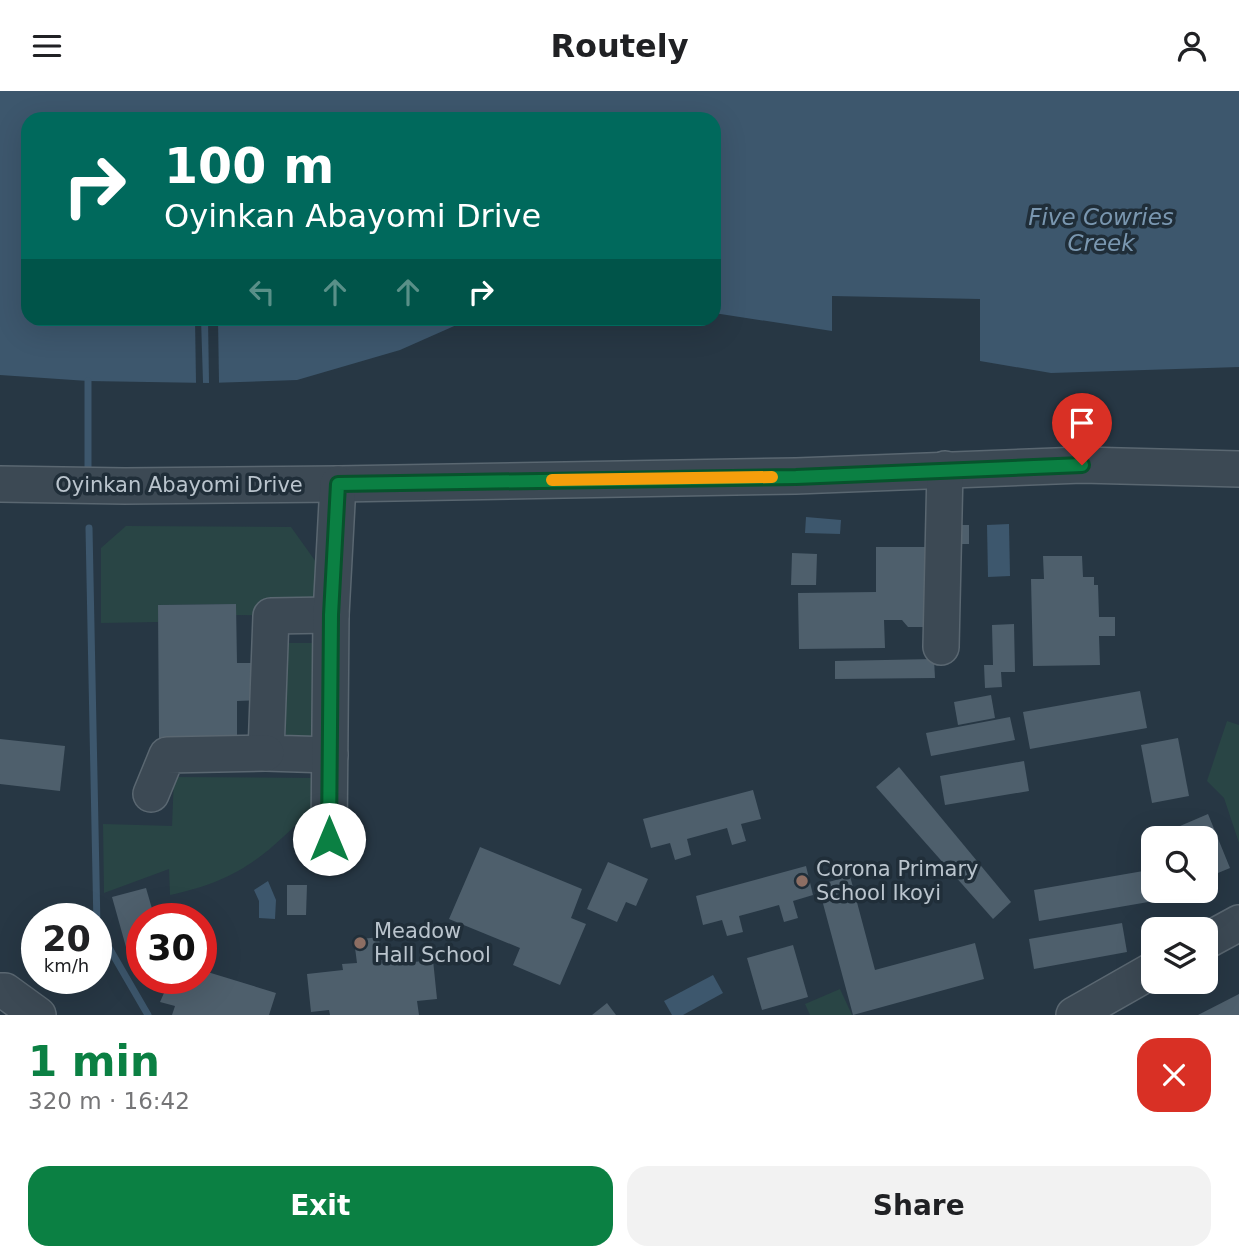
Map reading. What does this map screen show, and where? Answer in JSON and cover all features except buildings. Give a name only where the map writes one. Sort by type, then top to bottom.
[{"type":"street","name":"Oyinkan Abayomi Drive","points":[[0,484],[111,486],[796,477],[1082,465],[1239,469]]},
{"type":"street","points":[[941,647],[945,469]]},
{"type":"street","points":[[329,839],[331,615],[338,484]]},
{"type":"street","points":[[266,753],[271,616],[331,615]]},
{"type":"street","points":[[151,794],[167,755],[330,755]]},
{"type":"street","points":[[1218,934],[1239,923]]},
{"type":"street","points":[[1074,1015],[1141,977]]},
{"type":"street","points":[[0,991],[5,991],[38,1015]]},
{"type":"green space","points":[[126,526],[291,527],[316,562],[316,616],[236,615],[236,604],[158,605],[158,622],[101,623],[101,548]]},
{"type":"green space","points":[[286,643],[316,643],[316,754],[286,755]]},
{"type":"green space","points":[[1227,721],[1239,725],[1239,843],[1224,798],[1207,781]]},
{"type":"green space","points":[[174,777],[316,778],[316,805],[267,851],[216,882],[170,895],[169,869],[104,893],[103,824],[172,826]]},
{"type":"green space","points":[[840,989],[852,1015],[810,1015],[805,1004]]},
{"type":"water","name":"Five Cowries Creek","points":[[0,91],[1239,91],[1239,367],[1051,373],[980,361],[980,299],[832,296],[832,331],[721,314],[721,112],[21,112],[21,326],[454,326],[400,350],[297,380],[209,383],[88,381],[0,375]]},
{"type":"water","points":[[806,517],[841,520],[840,534],[805,533]]},
{"type":"water","points":[[1009,524],[1010,576],[988,577],[987,525]]},
{"type":"water","points":[[268,881],[276,900],[275,919],[259,918],[259,901],[254,890]]},
{"type":"water","points":[[713,975],[723,993],[683,1015],[672,1015],[664,1001]]},
{"type":"pier","points":[[195,326],[201,326],[203,383],[196,383]]},
{"type":"pier","points":[[208,326],[218,326],[219,383],[209,383]]},
{"type":"waterway","points":[[88,381],[88,475]]},
{"type":"waterway","points":[[89,528],[97,927],[148,1015]]},
{"type":"slow traffic","points":[[552,480],[772,477]]},
{"type":"place","name":"Corona Primary School Ikoyi","points":[[802,881]]},
{"type":"place","name":"Meadow Hall School","points":[[360,943]]},
{"type":"route","points":[[329,839],[331,615],[338,484],[796,477],[1082,465]]}]
